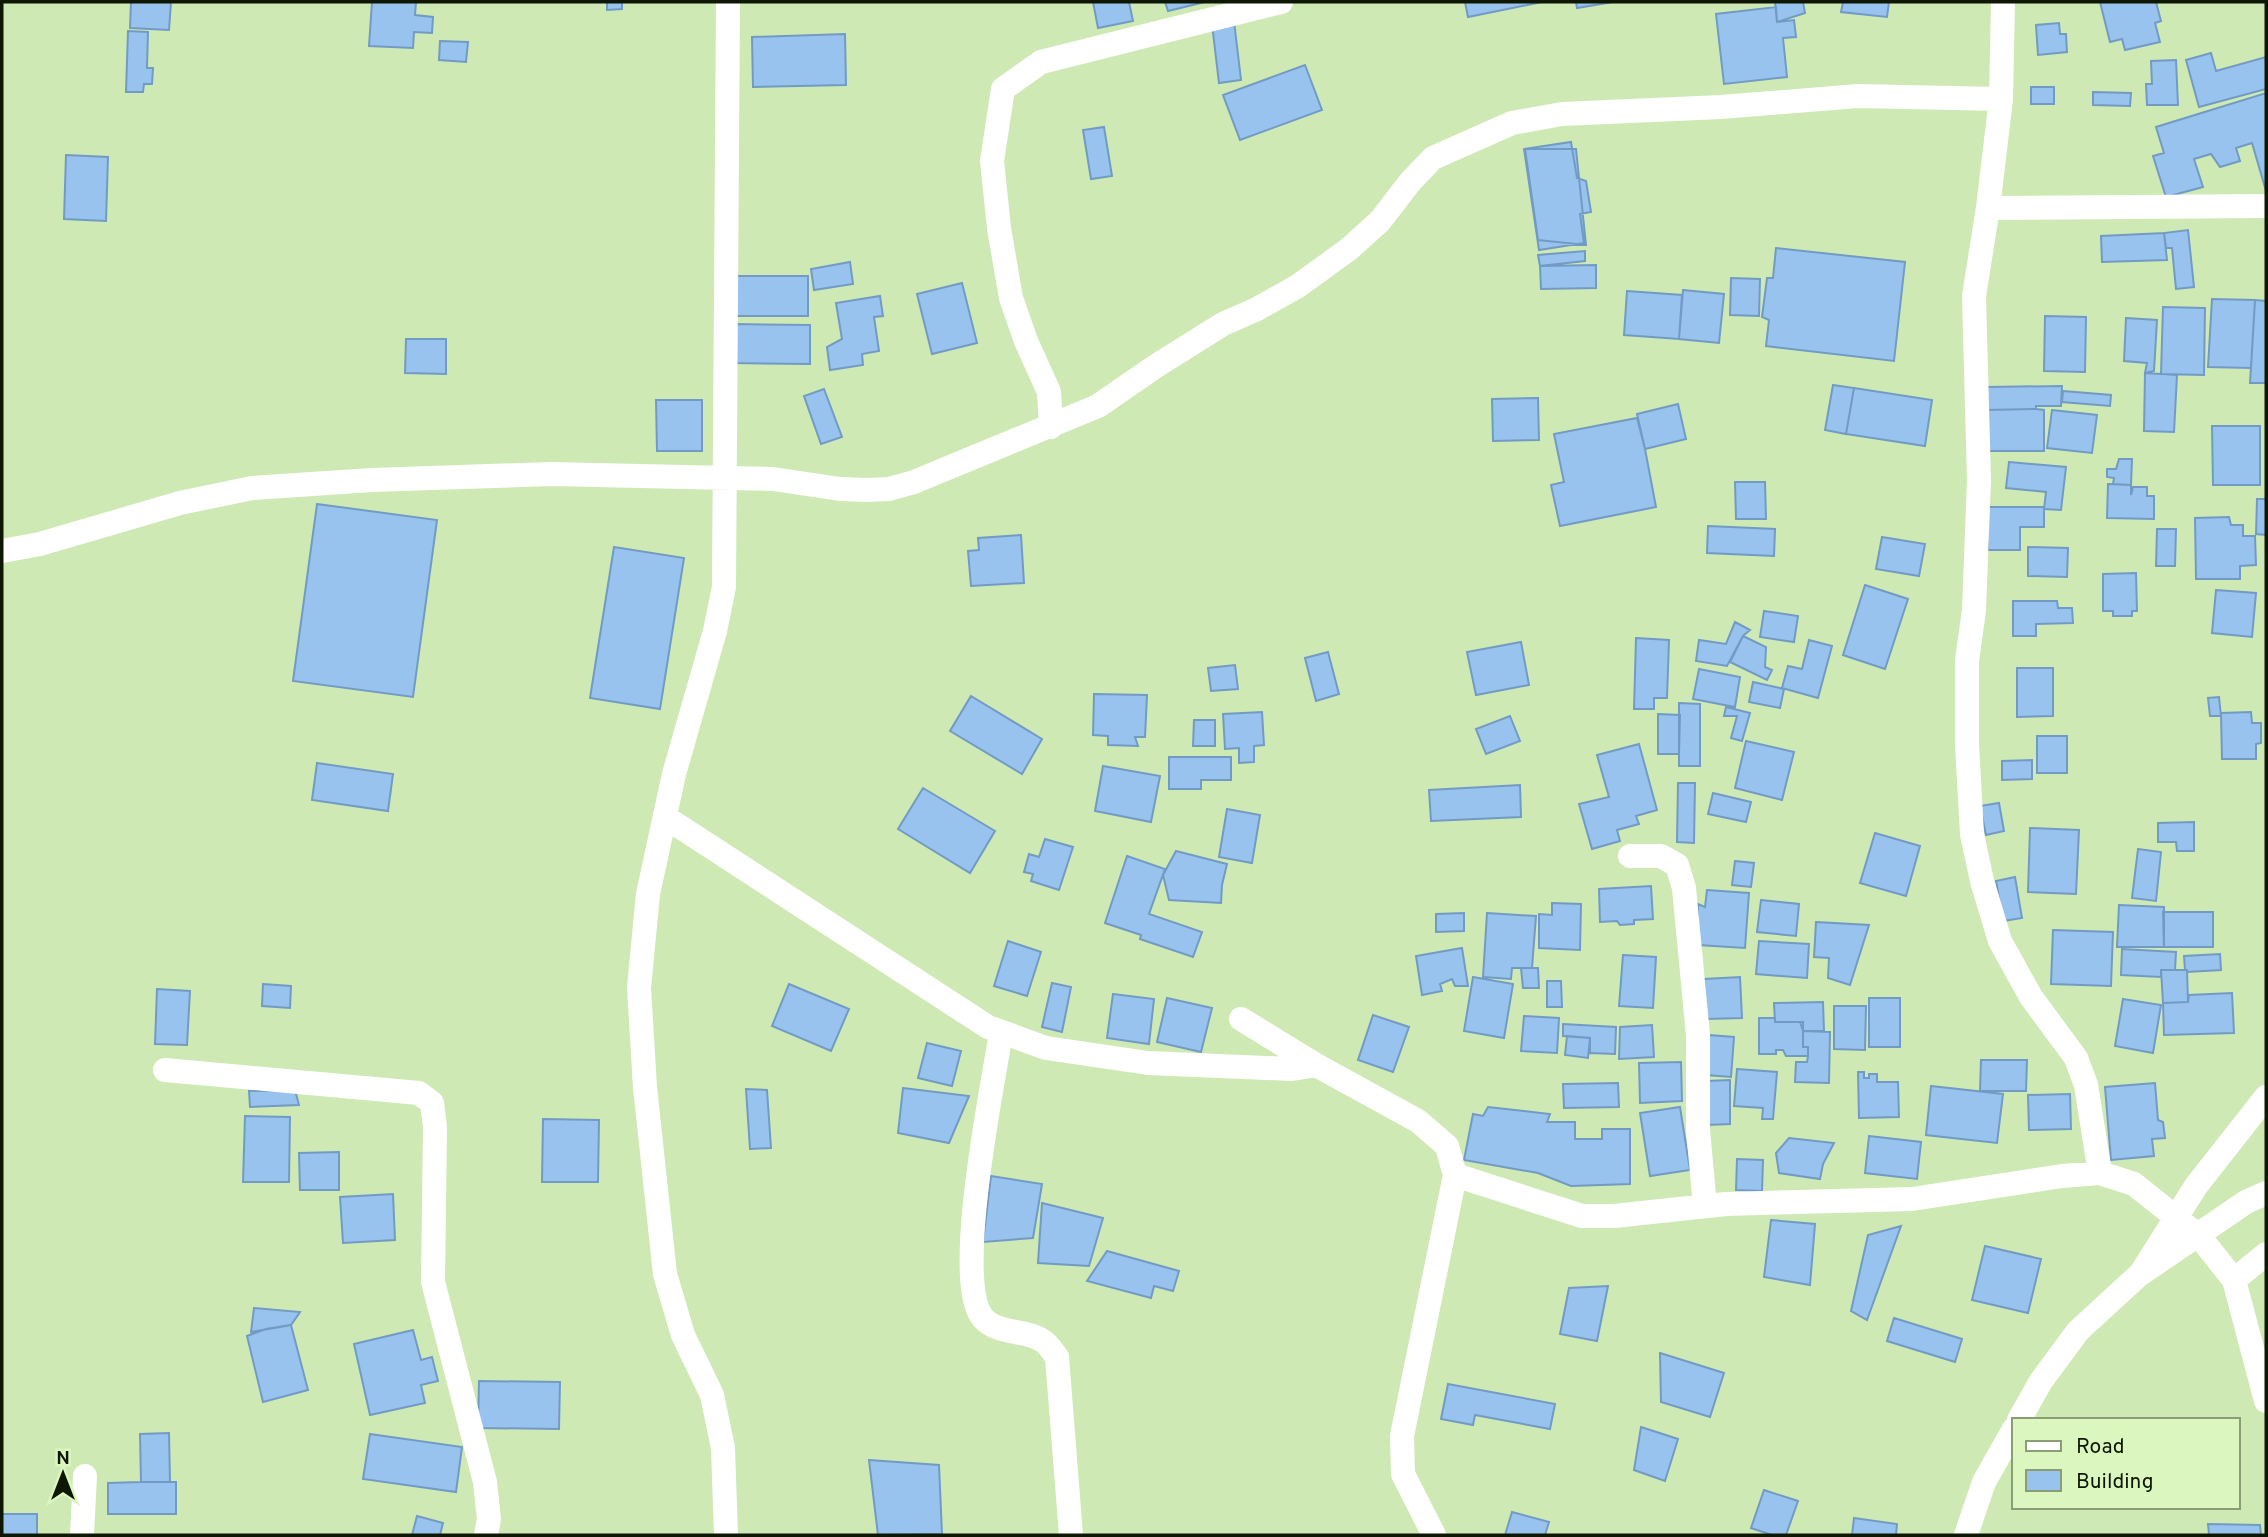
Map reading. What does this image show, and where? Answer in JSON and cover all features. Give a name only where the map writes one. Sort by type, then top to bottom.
[{"type":"street","points":[[726,1535],[723,1448],[712,1395],[683,1335],[664,1274],[645,1087],[639,988],[648,894],[674,774],[715,631],[724,587],[728,2]]},
{"type":"street","points":[[1051,427],[1049,392],[1026,341],[1011,298],[999,228],[992,162],[1003,89],[1041,62],[1281,2]]},
{"type":"street","points":[[2003,2],[2001,99],[1974,296],[1979,480],[1974,610],[1967,661],[1972,834],[1982,881],[2000,941],[2031,997],[2076,1058],[2086,1085],[2100,1173]]},
{"type":"street","points":[[2,551],[40,544],[180,503],[252,488],[372,480],[551,474],[773,479],[840,489],[888,489],[914,482],[1098,406],[1214,330],[1298,286],[1349,249],[1380,221],[1410,182],[1433,158],[1513,124],[1562,114],[1721,107],[1857,96],[2001,99]]},
{"type":"street","points":[[1988,208],[2266,206]]},
{"type":"street","points":[[665,817],[988,1027],[1001,1032],[1046,1048],[1148,1063],[1292,1069],[1316,1065]]},
{"type":"street","points":[[1630,856],[1661,856],[1677,866],[1684,888],[1698,1035],[1698,1130],[1705,1206]]},
{"type":"street","points":[[1241,1019],[1316,1065],[1419,1121],[1447,1146],[1454,1175],[1402,1436],[1403,1474],[1434,1535]]},
{"type":"street","points":[[1001,1032],[972,1211],[972,1296],[983,1319],[1003,1329],[1042,1340],[1057,1357],[1071,1535]]},
{"type":"street","points":[[165,1070],[419,1093],[432,1103],[435,1127],[433,1282],[485,1482],[489,1519],[485,1535]]},
{"type":"street","points":[[2139,1275],[2196,1186],[2266,1097]]},
{"type":"street","points":[[1454,1175],[1582,1216],[1614,1216],[1705,1206],[1912,1199],[2062,1176],[2100,1173],[2134,1184],[2199,1236],[2234,1280],[2266,1401]]},
{"type":"street","points":[[2020,1418],[2041,1381],[2078,1331],[2139,1275],[2246,1202],[2266,1193]]},
{"type":"street","points":[[2234,1280],[2266,1254]]},
{"type":"street","points":[[1966,1535],[1984,1482],[2012,1433]]},
{"type":"street","points":[[82,1535],[85,1476]]},
{"type":"building","points":[[131,2],[171,2],[169,30],[130,28]]},
{"type":"building","points":[[372,2],[416,2],[415,15],[433,17],[432,33],[414,32],[413,48],[369,46]]},
{"type":"building","points":[[607,2],[622,2],[622,9],[607,10]]},
{"type":"building","points":[[1093,2],[1129,2],[1133,21],[1098,28]]},
{"type":"building","points":[[1165,2],[1205,2],[1168,11]]},
{"type":"building","points":[[1465,2],[1542,2],[1468,17]]},
{"type":"building","points":[[1576,2],[1613,2],[1577,8]]},
{"type":"building","points":[[1775,2],[1803,2],[1805,13],[1777,22]]},
{"type":"building","points":[[1843,2],[1889,2],[1887,17],[1841,12]]},
{"type":"building","points":[[2100,2],[2156,2],[2161,21],[2155,23],[2160,42],[2125,50],[2122,39],[2110,42]]},
{"type":"building","points":[[1776,7],[1777,22],[1794,20],[1796,37],[1783,38],[1787,77],[1724,84],[1716,14]]},
{"type":"building","points":[[1234,21],[1241,80],[1219,83],[1212,24]]},
{"type":"building","points":[[2059,23],[2060,34],[2066,34],[2067,52],[2038,55],[2036,25]]},
{"type":"building","points":[[128,31],[148,32],[147,68],[153,68],[152,84],[144,84],[143,92],[126,92]]},
{"type":"building","points":[[845,34],[846,85],[753,87],[752,37]]},
{"type":"building","points":[[440,41],[468,42],[466,62],[439,60]]},
{"type":"building","points":[[2211,53],[2216,71],[2266,57],[2266,89],[2199,107],[2186,60]]},
{"type":"building","points":[[2176,60],[2178,105],[2147,105],[2146,84],[2152,84],[2151,61]]},
{"type":"building","points":[[1305,65],[1322,110],[1240,140],[1223,95]]},
{"type":"building","points":[[2031,87],[2054,87],[2054,104],[2031,104]]},
{"type":"building","points":[[2093,92],[2131,93],[2130,106],[2093,105]]},
{"type":"building","points":[[2266,93],[2266,191],[2252,143],[2236,148],[2240,161],[2220,167],[2211,154],[2194,159],[2203,187],[2166,197],[2153,156],[2164,153],[2156,127]]},
{"type":"building","points":[[1104,127],[1112,176],[1091,179],[1083,130]]},
{"type":"building","points":[[1571,142],[1577,178],[1586,181],[1591,212],[1580,214],[1584,243],[1539,250],[1524,149]]},
{"type":"building","points":[[1525,149],[1576,149],[1586,245],[1538,240]]},
{"type":"building","points":[[66,155],[108,157],[106,221],[64,219]]},
{"type":"building","points":[[2188,230],[2194,287],[2176,289],[2172,248],[2166,248],[2164,233]]},
{"type":"building","points":[[2164,233],[2167,260],[2102,262],[2101,236]]},
{"type":"building","points":[[1776,248],[1905,262],[1894,361],[1766,346],[1769,320],[1762,317],[1767,278],[1773,278]]},
{"type":"building","points":[[1585,251],[1585,261],[1540,266],[1538,255]]},
{"type":"building","points":[[850,262],[853,284],[814,290],[811,269]]},
{"type":"building","points":[[1596,265],[1596,288],[1541,289],[1540,266]]},
{"type":"building","points":[[733,276],[808,276],[808,316],[733,316]]},
{"type":"building","points":[[1731,278],[1760,279],[1759,316],[1730,315]]},
{"type":"building","points":[[962,283],[977,343],[932,354],[917,294]]},
{"type":"building","points":[[1683,290],[1724,294],[1719,343],[1679,339]]},
{"type":"building","points":[[1627,291],[1682,295],[1679,339],[1624,335]]},
{"type":"building","points":[[880,296],[883,316],[874,317],[879,351],[862,354],[863,365],[830,370],[827,347],[842,339],[836,303]]},
{"type":"building","points":[[2212,299],[2255,300],[2251,368],[2208,367]]},
{"type":"building","points":[[2255,300],[2266,301],[2266,383],[2250,383]]},
{"type":"building","points":[[2163,307],[2205,308],[2204,375],[2161,374]]},
{"type":"building","points":[[2045,316],[2086,317],[2085,372],[2044,371]]},
{"type":"building","points":[[2126,318],[2157,320],[2154,371],[2145,373],[2147,363],[2124,361]]},
{"type":"building","points":[[733,324],[810,325],[810,364],[733,363]]},
{"type":"building","points":[[406,339],[446,339],[446,374],[405,373]]},
{"type":"building","points":[[2145,373],[2177,375],[2174,432],[2144,431]]},
{"type":"building","points":[[1833,385],[1854,388],[1846,434],[1825,430]]},
{"type":"building","points":[[2062,386],[2061,406],[1986,410],[1986,387]]},
{"type":"building","points":[[1854,388],[1932,400],[1925,446],[1846,434]]},
{"type":"building","points":[[824,389],[842,437],[821,444],[804,396]]},
{"type":"building","points":[[2063,391],[2111,395],[2110,406],[2062,402]]},
{"type":"building","points":[[1538,398],[1539,440],[1493,441],[1492,399]]},
{"type":"building","points":[[656,400],[702,400],[702,451],[657,451]]},
{"type":"building","points":[[1678,404],[1686,439],[1645,449],[1637,414]]},
{"type":"building","points":[[1986,410],[2044,410],[2044,451],[1986,451]]},
{"type":"building","points":[[2052,410],[2097,415],[2092,453],[2047,448]]},
{"type":"building","points":[[1637,418],[1656,507],[1560,526],[1551,485],[1564,482],[1554,434]]},
{"type":"building","points":[[2212,426],[2260,426],[2260,485],[2213,485]]},
{"type":"building","points":[[2119,459],[2132,459],[2131,485],[2113,484],[2114,478],[2107,477],[2107,469],[2116,469]]},
{"type":"building","points":[[2009,462],[2066,467],[2061,510],[2044,509],[2046,492],[2006,488]]},
{"type":"building","points":[[1735,482],[1765,482],[1766,519],[1736,519]]},
{"type":"building","points":[[2108,484],[2131,485],[2131,495],[2133,487],[2147,487],[2147,496],[2154,496],[2154,519],[2107,518]]},
{"type":"building","points":[[2257,499],[2266,499],[2266,535],[2256,534]]},
{"type":"building","points":[[317,504],[437,520],[413,697],[293,681]]},
{"type":"building","points":[[1988,507],[2044,507],[2044,527],[2020,527],[2020,550],[1988,550]]},
{"type":"building","points":[[2229,517],[2231,525],[2243,525],[2243,536],[2255,536],[2256,565],[2240,566],[2240,579],[2196,579],[2195,518]]},
{"type":"building","points":[[1708,526],[1775,529],[1774,556],[1707,553]]},
{"type":"building","points":[[2157,529],[2176,529],[2175,566],[2156,566]]},
{"type":"building","points":[[1021,535],[1024,583],[971,586],[968,551],[979,550],[978,538]]},
{"type":"building","points":[[1882,537],[1925,544],[1919,576],[1876,569]]},
{"type":"building","points":[[614,547],[684,558],[660,709],[590,698]]},
{"type":"building","points":[[2028,547],[2068,548],[2067,577],[2028,576]]},
{"type":"building","points":[[2136,573],[2137,611],[2132,611],[2132,616],[2113,616],[2113,611],[2103,611],[2103,574]]},
{"type":"building","points":[[1865,585],[1908,599],[1885,669],[1843,655]]},
{"type":"building","points":[[2216,590],[2256,593],[2252,637],[2212,633]]},
{"type":"building","points":[[2013,601],[2057,601],[2058,608],[2072,608],[2073,623],[2036,624],[2036,636],[2013,636]]},
{"type":"building","points":[[1764,611],[1798,616],[1794,642],[1760,637]]},
{"type":"building","points":[[1735,622],[1750,630],[1743,636],[1727,666],[1696,661],[1699,640],[1726,644]]},
{"type":"building","points":[[1743,636],[1766,647],[1765,667],[1772,670],[1767,680],[1730,662]]},
{"type":"building","points":[[1636,638],[1669,640],[1667,698],[1654,698],[1654,709],[1634,709]]},
{"type":"building","points":[[1809,640],[1832,646],[1818,698],[1782,688],[1788,666],[1802,669]]},
{"type":"building","points":[[1521,642],[1529,685],[1476,695],[1467,652]]},
{"type":"building","points":[[1328,652],[1339,694],[1316,701],[1305,658]]},
{"type":"building","points":[[1235,665],[1238,689],[1211,691],[1208,668]]},
{"type":"building","points":[[2017,668],[2053,668],[2053,716],[2017,717]]},
{"type":"building","points":[[1699,669],[1740,677],[1735,707],[1693,699]]},
{"type":"building","points":[[1753,682],[1784,689],[1780,708],[1749,702]]},
{"type":"building","points":[[1094,694],[1147,695],[1145,737],[1135,737],[1138,746],[1108,745],[1108,736],[1093,735]]},
{"type":"building","points":[[971,696],[1042,739],[1022,774],[950,731]]},
{"type":"building","points":[[2219,697],[2221,716],[2210,716],[2208,698]]},
{"type":"building","points":[[1679,703],[1700,704],[1700,766],[1679,766]]},
{"type":"building","points":[[1726,707],[1750,713],[1742,741],[1731,738],[1737,716],[1724,716]]},
{"type":"building","points":[[1262,712],[1264,745],[1254,746],[1254,762],[1239,763],[1239,748],[1225,749],[1223,714]]},
{"type":"building","points":[[2251,712],[2252,723],[2261,723],[2261,743],[2256,744],[2256,759],[2222,759],[2221,713]]},
{"type":"building","points":[[1658,714],[1680,715],[1679,754],[1658,754]]},
{"type":"building","points":[[1510,716],[1520,741],[1486,754],[1476,729]]},
{"type":"building","points":[[1194,720],[1215,720],[1215,746],[1193,746]]},
{"type":"building","points":[[2037,736],[2067,736],[2067,773],[2037,773]]},
{"type":"building","points":[[1746,741],[1794,752],[1782,800],[1735,788]]},
{"type":"building","points":[[1639,744],[1657,810],[1636,816],[1639,824],[1617,830],[1620,841],[1592,849],[1579,804],[1609,797],[1597,755]]},
{"type":"building","points":[[1169,757],[1231,757],[1231,780],[1201,780],[1201,789],[1169,789]]},
{"type":"building","points":[[2032,760],[2032,779],[2002,780],[2002,761]]},
{"type":"building","points":[[317,763],[393,774],[388,811],[312,800]]},
{"type":"building","points":[[1103,766],[1160,776],[1151,822],[1095,811]]},
{"type":"building","points":[[1678,783],[1695,783],[1694,843],[1677,842]]},
{"type":"building","points":[[1520,785],[1521,817],[1431,821],[1429,790]]},
{"type":"building","points":[[923,788],[995,831],[970,873],[898,829]]},
{"type":"building","points":[[1713,793],[1751,802],[1746,822],[1708,814]]},
{"type":"building","points":[[1999,803],[2004,831],[1986,835],[1980,806]]},
{"type":"building","points":[[1227,809],[1260,815],[1252,863],[1219,857]]},
{"type":"building","points":[[2194,822],[2194,851],[2177,851],[2176,842],[2158,842],[2158,823]]},
{"type":"building","points":[[2030,828],[2079,830],[2076,894],[2028,892]]},
{"type":"building","points":[[1875,833],[1920,846],[1906,896],[1860,883]]},
{"type":"building","points":[[1045,839],[1073,847],[1059,890],[1031,881],[1033,874],[1024,872],[1029,854],[1039,857]]},
{"type":"building","points":[[2138,849],[2161,852],[2156,901],[2132,898]]},
{"type":"building","points":[[1176,851],[1227,864],[1221,903],[1169,900],[1163,875]]},
{"type":"building","points":[[1127,856],[1165,869],[1149,914],[1202,932],[1193,957],[1140,939],[1141,935],[1105,923]]},
{"type":"building","points":[[1735,861],[1754,863],[1751,887],[1732,885]]},
{"type":"building","points":[[2015,877],[2022,918],[2003,921],[1996,881]]},
{"type":"building","points":[[1651,886],[1653,919],[1634,920],[1634,924],[1620,925],[1617,921],[1600,922],[1599,889]]},
{"type":"building","points":[[1707,890],[1749,893],[1745,948],[1698,945],[1698,904],[1705,907]]},
{"type":"building","points":[[1761,900],[1799,904],[1796,936],[1757,932]]},
{"type":"building","points":[[1552,903],[1581,904],[1580,950],[1539,948],[1539,914],[1552,915]]},
{"type":"building","points":[[2119,905],[2164,907],[2164,947],[2117,947]]},
{"type":"building","points":[[2163,912],[2213,912],[2213,947],[2164,947]]},
{"type":"building","points":[[1464,913],[1464,931],[1436,932],[1436,914]]},
{"type":"building","points":[[1487,913],[1536,916],[1532,968],[1512,968],[1511,979],[1483,977]]},
{"type":"building","points":[[1816,922],[1869,925],[1850,985],[1828,978],[1829,958],[1814,957]]},
{"type":"building","points":[[2053,930],[2113,932],[2111,986],[2051,984]]},
{"type":"building","points":[[1008,941],[1041,952],[1027,996],[994,986]]},
{"type":"building","points":[[1759,941],[1809,944],[1807,978],[1756,974]]},
{"type":"building","points":[[1462,948],[1468,986],[1455,986],[1452,979],[1440,984],[1442,991],[1422,995],[1416,956]]},
{"type":"building","points":[[2122,949],[2176,952],[2175,970],[2161,970],[2161,977],[2121,975]]},
{"type":"building","points":[[2220,954],[2221,970],[2185,970],[2184,956]]},
{"type":"building","points":[[1623,955],[1656,957],[1653,1008],[1619,1006]]},
{"type":"building","points":[[1521,968],[1538,968],[1539,988],[1523,988]]},
{"type":"building","points":[[2161,970],[2187,970],[2188,1002],[2163,1003]]},
{"type":"building","points":[[1473,977],[1513,984],[1504,1038],[1464,1031]]},
{"type":"building","points":[[1740,977],[1742,1018],[1706,1019],[1704,979]]},
{"type":"building","points":[[1547,981],[1561,981],[1562,1007],[1547,1007]]},
{"type":"building","points":[[1052,983],[1071,987],[1062,1032],[1042,1027]]},
{"type":"building","points":[[263,984],[291,986],[290,1008],[262,1006]]},
{"type":"building","points":[[789,984],[849,1009],[831,1051],[772,1026]]},
{"type":"building","points":[[157,989],[190,991],[187,1045],[155,1044]]},
{"type":"building","points":[[2232,993],[2234,1033],[2164,1035],[2163,1003],[2188,1002],[2189,995]]},
{"type":"building","points":[[1113,994],[1154,999],[1149,1044],[1107,1038]]},
{"type":"building","points":[[1167,998],[1212,1008],[1201,1052],[1157,1042]]},
{"type":"building","points":[[1869,998],[1900,998],[1900,1047],[1869,1047]]},
{"type":"building","points":[[2123,999],[2161,1005],[2153,1053],[2115,1046]]},
{"type":"building","points":[[1823,1002],[1824,1031],[1803,1031],[1803,1022],[1775,1022],[1774,1003]]},
{"type":"building","points":[[1834,1006],[1866,1006],[1865,1050],[1834,1049]]},
{"type":"building","points":[[1373,1015],[1409,1027],[1393,1072],[1358,1060]]},
{"type":"building","points":[[1524,1016],[1559,1018],[1557,1053],[1521,1051]]},
{"type":"building","points":[[1759,1018],[1775,1018],[1775,1022],[1800,1022],[1803,1047],[1808,1047],[1808,1056],[1786,1056],[1783,1050],[1776,1050],[1776,1054],[1759,1054]]},
{"type":"building","points":[[1563,1024],[1616,1027],[1615,1054],[1590,1053],[1590,1038],[1563,1036]]},
{"type":"building","points":[[1652,1025],[1654,1057],[1619,1059],[1620,1027]]},
{"type":"building","points":[[1803,1031],[1830,1032],[1829,1083],[1795,1082],[1796,1062],[1807,1062],[1808,1056],[1808,1047],[1803,1047]]},
{"type":"building","points":[[1709,1035],[1734,1037],[1731,1077],[1706,1075]]},
{"type":"building","points":[[1567,1036],[1590,1038],[1588,1058],[1565,1055]]},
{"type":"building","points":[[927,1043],[961,1051],[952,1086],[918,1078]]},
{"type":"building","points":[[1981,1060],[2027,1060],[2026,1091],[1980,1091]]},
{"type":"building","points":[[1681,1062],[1682,1101],[1640,1103],[1639,1063]]},
{"type":"building","points":[[1737,1069],[1777,1072],[1773,1119],[1762,1119],[1763,1108],[1734,1106]]},
{"type":"building","points":[[1858,1072],[1864,1072],[1864,1078],[1869,1078],[1869,1074],[1877,1074],[1877,1082],[1898,1082],[1899,1117],[1859,1118]]},
{"type":"building","points":[[1730,1080],[1730,1124],[1707,1125],[1706,1081]]},
{"type":"building","points":[[1618,1083],[1619,1107],[1564,1108],[1563,1084]]},
{"type":"building","points":[[2155,1083],[2158,1120],[2163,1122],[2165,1138],[2152,1139],[2154,1156],[2111,1160],[2105,1087]]},
{"type":"building","points":[[1931,1086],[2003,1094],[1997,1143],[1926,1135]]},
{"type":"building","points":[[903,1088],[969,1096],[949,1143],[898,1133]]},
{"type":"building","points":[[746,1089],[767,1090],[771,1148],[750,1149]]},
{"type":"building","points":[[295,1090],[299,1105],[250,1107],[249,1091]]},
{"type":"building","points":[[2070,1094],[2071,1129],[2029,1130],[2028,1095]]},
{"type":"building","points":[[1488,1107],[1550,1114],[1547,1122],[1575,1122],[1575,1139],[1602,1139],[1602,1129],[1630,1129],[1630,1184],[1571,1186],[1538,1173],[1464,1160],[1473,1114],[1483,1116]]},
{"type":"building","points":[[1680,1107],[1690,1170],[1650,1176],[1640,1113]]},
{"type":"building","points":[[245,1116],[290,1117],[289,1182],[243,1182]]},
{"type":"building","points":[[543,1119],[599,1120],[598,1182],[542,1182]]},
{"type":"building","points":[[1869,1136],[1921,1142],[1917,1179],[1865,1173]]},
{"type":"building","points":[[1789,1138],[1834,1143],[1823,1164],[1820,1179],[1779,1173],[1776,1153]]},
{"type":"building","points":[[339,1152],[339,1190],[300,1190],[299,1153]]},
{"type":"building","points":[[1737,1159],[1763,1160],[1762,1191],[1736,1190]]},
{"type":"building","points":[[991,1176],[1042,1184],[1033,1238],[983,1242]]},
{"type":"building","points":[[393,1194],[395,1240],[343,1243],[340,1197]]},
{"type":"building","points":[[1042,1203],[1103,1218],[1089,1266],[1038,1263]]},
{"type":"building","points":[[1771,1220],[1815,1224],[1810,1285],[1764,1277]]},
{"type":"building","points":[[1901,1226],[1867,1320],[1851,1311],[1868,1235]]},
{"type":"building","points":[[1985,1246],[2041,1259],[2028,1313],[1972,1300]]},
{"type":"building","points":[[1107,1251],[1179,1271],[1173,1291],[1154,1286],[1151,1298],[1087,1281]]},
{"type":"building","points":[[1608,1286],[1597,1341],[1560,1334],[1569,1288]]},
{"type":"building","points":[[254,1308],[300,1312],[291,1325],[251,1332]]},
{"type":"building","points":[[1894,1318],[1962,1339],[1955,1362],[1887,1341]]},
{"type":"building","points":[[291,1325],[308,1390],[263,1402],[247,1336],[266,1329]]},
{"type":"building","points":[[413,1330],[421,1360],[432,1357],[438,1381],[421,1385],[425,1403],[370,1415],[354,1344]]},
{"type":"building","points":[[1660,1353],[1724,1373],[1710,1417],[1661,1402]]},
{"type":"building","points":[[479,1381],[560,1382],[559,1429],[478,1428]]},
{"type":"building","points":[[1448,1384],[1555,1404],[1550,1429],[1475,1415],[1473,1425],[1441,1419]]},
{"type":"building","points":[[1641,1427],[1678,1439],[1665,1481],[1634,1470]]},
{"type":"building","points":[[169,1433],[170,1482],[141,1482],[140,1434]]},
{"type":"building","points":[[370,1434],[462,1447],[456,1492],[363,1479]]},
{"type":"building","points":[[869,1460],[939,1465],[942,1534],[878,1535]]},
{"type":"building","points":[[176,1482],[176,1514],[108,1514],[108,1483]]},
{"type":"building","points":[[1764,1490],[1798,1501],[1786,1535],[1772,1535],[1751,1528]]},
{"type":"building","points":[[1512,1512],[1549,1522],[1545,1535],[1505,1535]]},
{"type":"building","points":[[2,1514],[37,1514],[37,1535],[2,1535]]},
{"type":"building","points":[[417,1516],[443,1523],[440,1535],[412,1535]]},
{"type":"building","points":[[1854,1518],[1897,1524],[1896,1535],[1852,1535]]},
{"type":"building","points":[[2208,1524],[2260,1525],[2261,1535],[2209,1535]]}]
